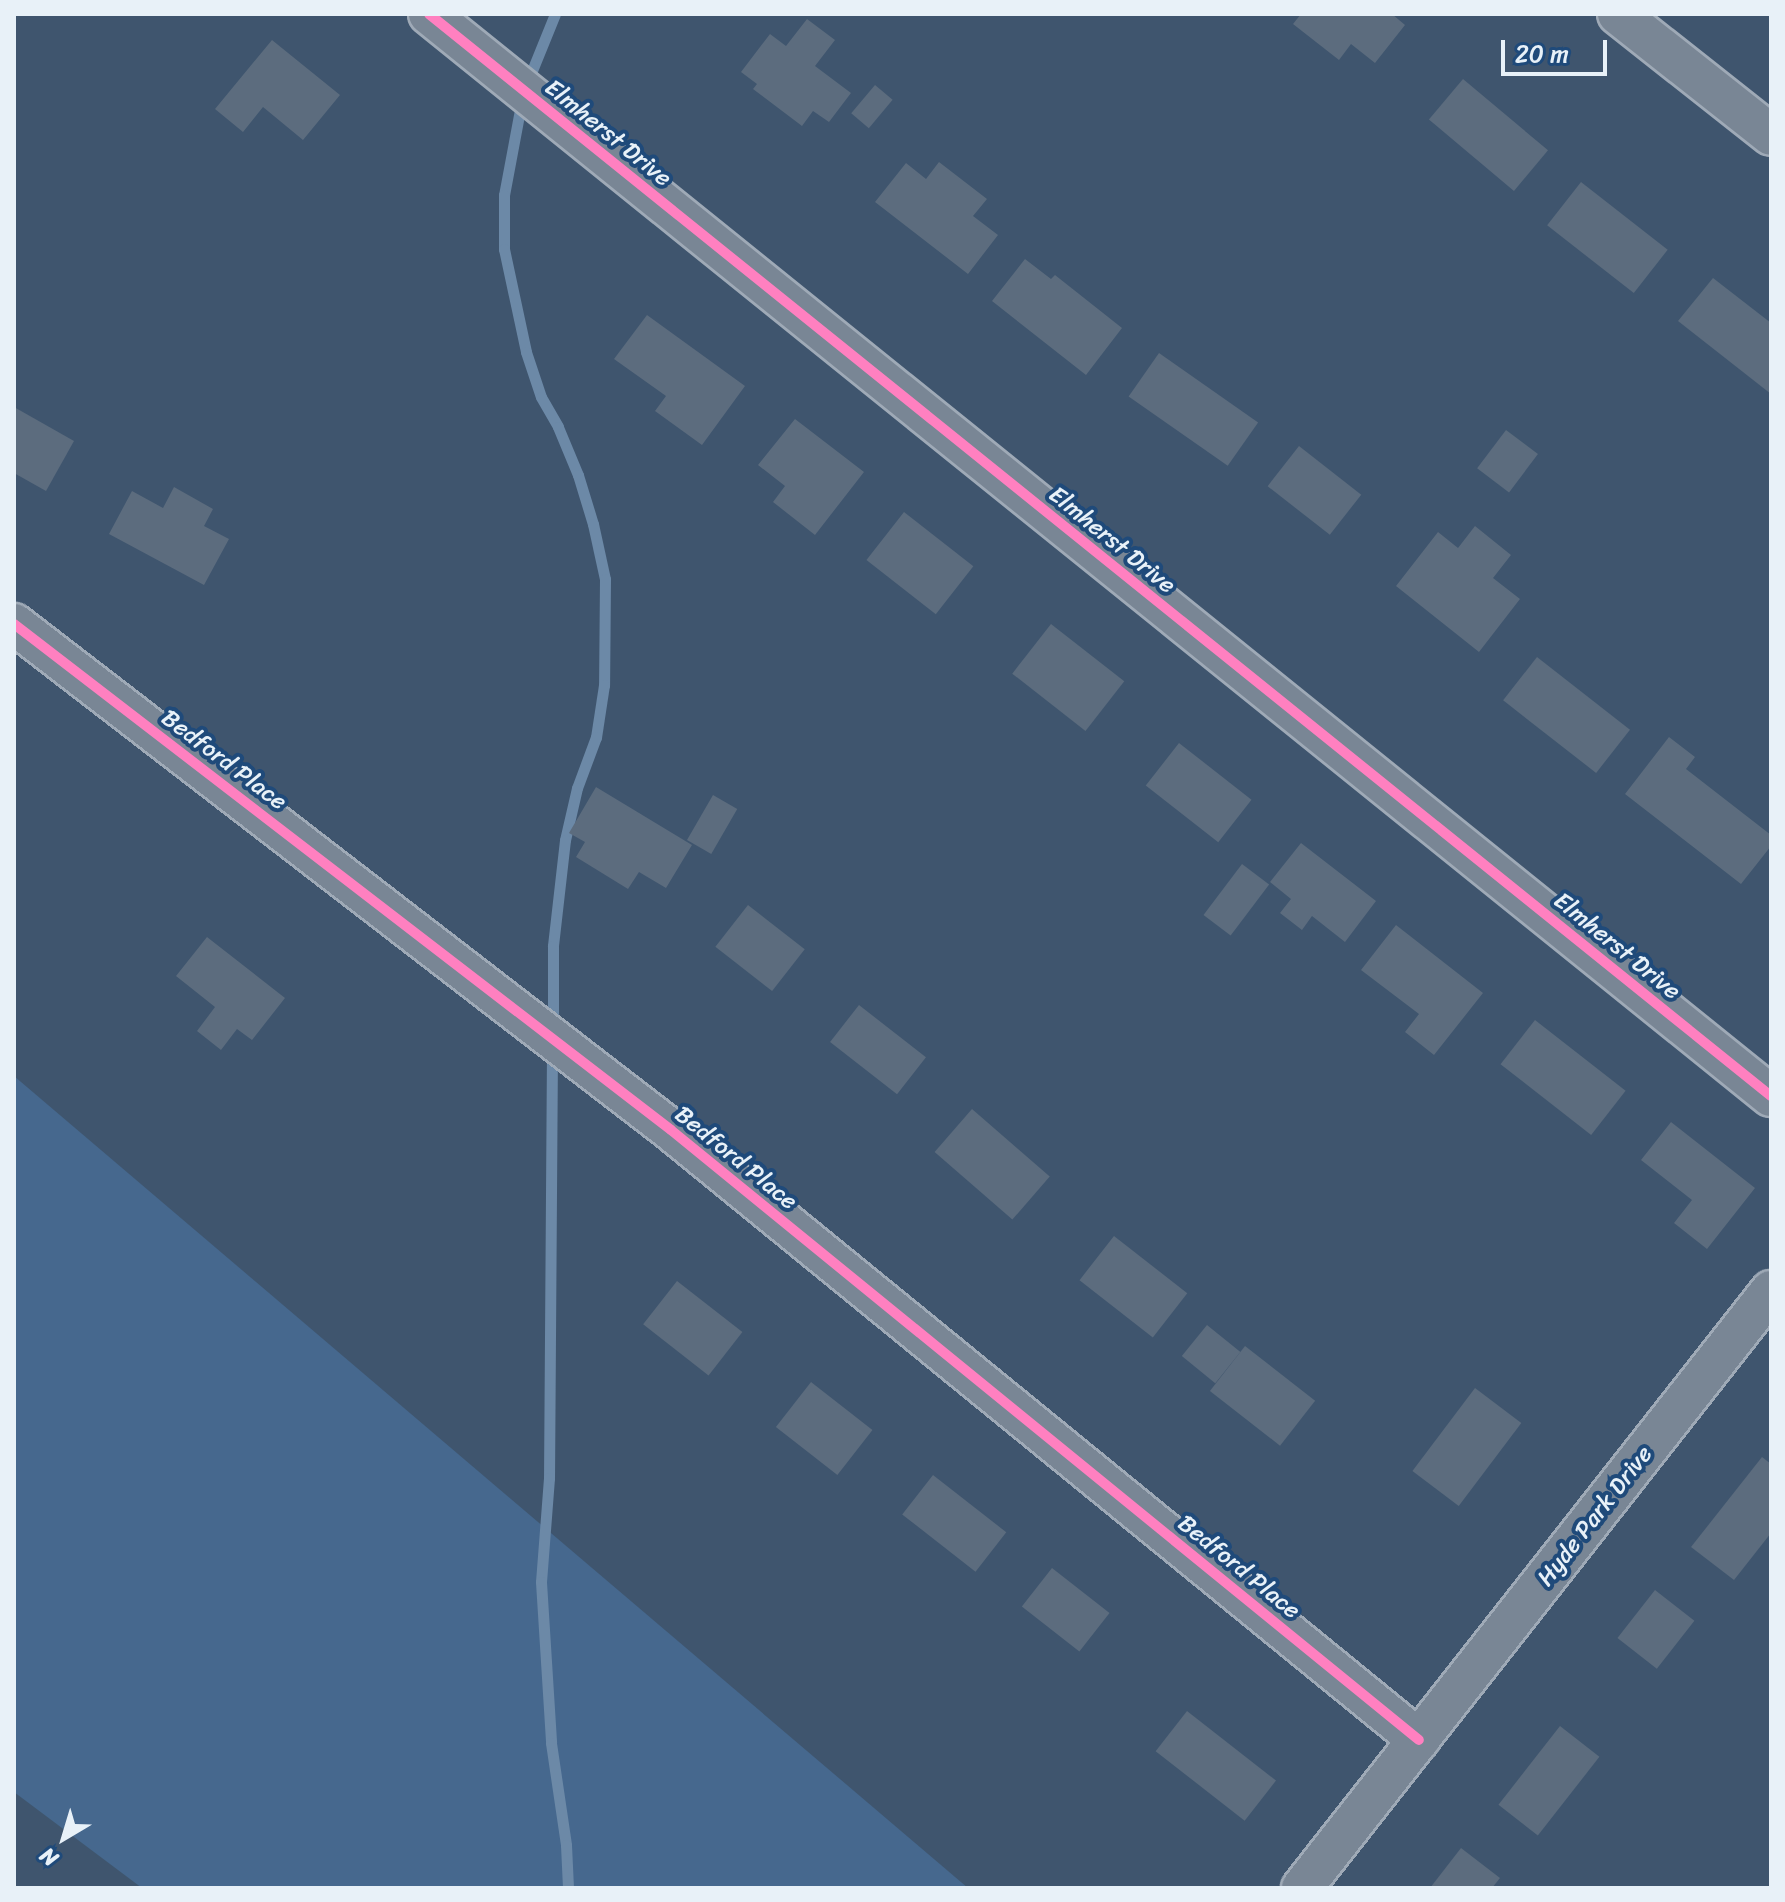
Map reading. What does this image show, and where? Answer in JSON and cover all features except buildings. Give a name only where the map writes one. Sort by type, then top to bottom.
[{"type":"street","name":"Elmherst Drive","points":[[429,14],[1771,1096]]},
{"type":"street","points":[[1618,14],[1771,135]]},
{"type":"street","name":"Bedford Place","points":[[14,624],[671,1130],[1419,1740]]},
{"type":"street","name":"Hyde Park Drive","points":[[1302,1888],[1771,1291]]},
{"type":"shaded area","points":[[14,1076],[968,1888],[142,1888],[14,1792]]},
{"type":"waterway","points":[[527,83],[555,14]]},
{"type":"waterway","points":[[522,99],[504,195],[504,249],[526,352],[541,397],[558,427],[578,475],[605,579],[604,685],[596,737],[577,788],[565,840],[553,946],[553,1025]]},
{"type":"waterway","points":[[552,1050],[549,1478],[541,1582],[551,1743],[566,1845],[568,1888]]},
{"type":"cycle path","points":[[429,14],[1771,1096]]},
{"type":"cycle path","points":[[14,624],[671,1130],[1419,1740]]}]
